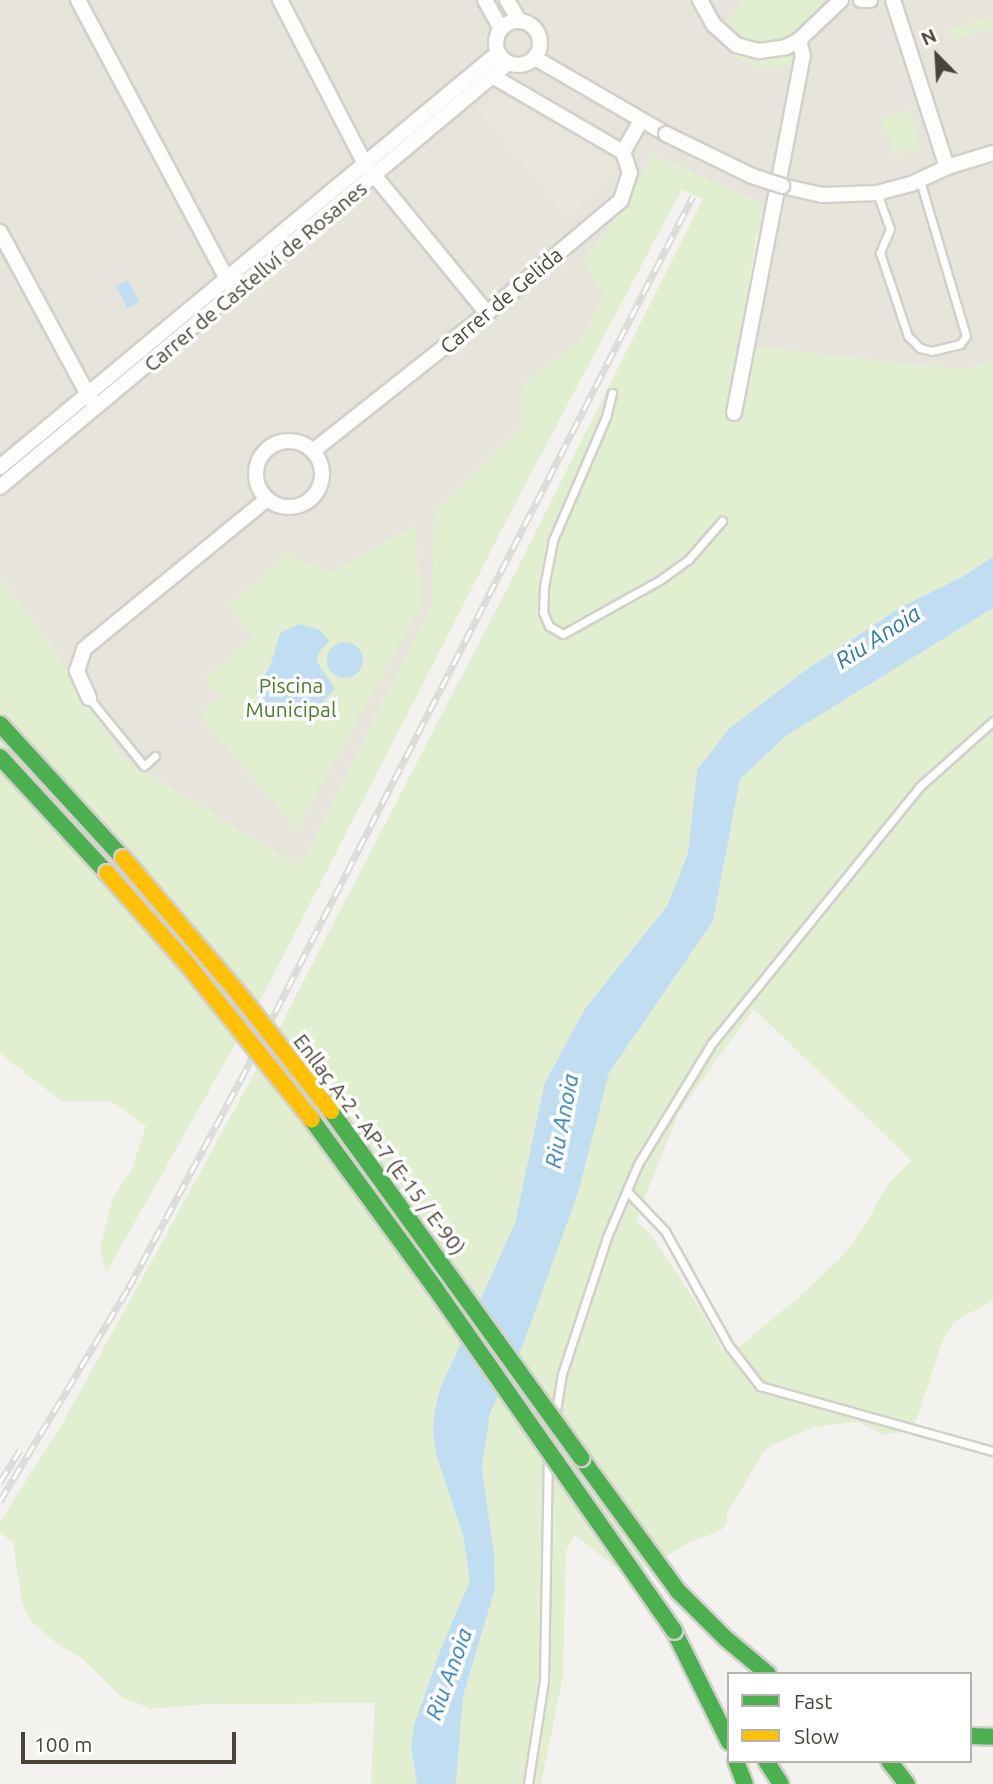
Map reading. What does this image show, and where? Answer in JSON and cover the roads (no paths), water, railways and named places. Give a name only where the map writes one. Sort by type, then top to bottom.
[{"type":"highway","name":"Enllaç A-2 - AP-7 (E-15 / E-90)","points":[[0,724],[123,858],[239,994],[343,1126],[450,1272],[640,1543],[698,1612],[718,1629]]},
{"type":"highway","name":"Enllaç A-2 - AP-7 (E-15 / E-90)","points":[[0,757],[188,965],[330,1143],[435,1287],[684,1647]]},
{"type":"highway","points":[[718,1629],[766,1672]]},
{"type":"highway","points":[[718,1629],[783,1672]]},
{"type":"highway","points":[[684,1647],[727,1703]]},
{"type":"highway","points":[[684,1647],[727,1738]]},
{"type":"highway","points":[[972,1736],[993,1737]]},
{"type":"highway","points":[[737,1763],[745,1784]]},
{"type":"highway","points":[[767,1763],[781,1784]]},
{"type":"highway","points":[[890,1763],[906,1784]]},
{"type":"street","points":[[78,0],[226,279],[236,291]]},
{"type":"street","points":[[280,0],[374,178],[487,313]]},
{"type":"street","points":[[485,0],[501,29]]},
{"type":"street","points":[[507,0],[519,21],[532,26],[540,38],[535,58],[522,66],[503,58],[496,41],[501,29],[519,21]]},
{"type":"street","points":[[700,0],[714,26],[736,45],[759,51],[786,47],[799,40],[841,0]]},
{"type":"street","points":[[861,0],[870,0]]},
{"type":"street","points":[[893,0],[947,167]]},
{"type":"street","points":[[734,413],[803,57],[799,40]]},
{"type":"street","name":"Carrer de Castellví de Rosanes","points":[[0,467],[365,164],[503,58]]},
{"type":"street","name":"Carrer de Castellví de Rosanes","points":[[0,487],[494,77],[503,58]]},
{"type":"street","points":[[535,58],[641,121],[752,176],[822,195],[877,192],[920,181],[947,167],[993,154]]},
{"type":"street","points":[[494,77],[623,152],[641,121]]},
{"type":"street","name":"Carrer de Gelida","points":[[313,452],[487,313],[621,200],[630,173],[623,152]]},
{"type":"street","points":[[1,238],[85,394],[97,406]]},
{"type":"street","points":[[284,442],[305,445],[313,452],[323,472],[317,493],[299,506],[287,508],[267,499],[260,491],[256,470],[266,451],[284,442]]},
{"type":"street","points":[[89,698],[77,671],[84,649],[267,499]]},
{"type":"lane","points":[[877,192],[890,229],[880,253],[908,337],[920,348],[932,351],[960,344],[966,336],[920,181]]},
{"type":"lane","points":[[612,393],[606,417],[552,540],[543,612],[549,626],[564,634],[660,580],[688,560],[722,521]]},
{"type":"lane","points":[[89,698],[144,766],[155,757]]},
{"type":"lane","points":[[553,1428],[562,1374],[607,1237],[638,1164],[712,1043],[919,787],[993,721]]},
{"type":"lane","points":[[627,1191],[665,1231],[729,1346],[760,1386],[993,1451]]},
{"type":"lane","points":[[528,1784],[544,1681],[547,1469],[551,1442]]},
{"type":"water","points":[[128,280],[139,302],[127,308],[116,286]]},
{"type":"water","name":"Riu Anoia","points":[[993,557],[993,608],[786,736],[740,779],[713,921],[609,1073],[578,1193],[521,1350],[490,1413],[482,1468],[494,1555],[495,1589],[463,1696],[456,1784],[417,1784],[411,1746],[414,1725],[442,1646],[470,1581],[463,1536],[436,1454],[433,1431],[435,1410],[440,1389],[515,1223],[544,1085],[584,1010],[667,906],[688,853],[697,770],[729,729],[803,672],[901,607],[962,577]]},
{"type":"water","points":[[299,624],[320,630],[329,641],[319,652],[317,662],[335,689],[314,711],[286,719],[266,710],[258,686],[270,667],[280,633]]},
{"type":"water","points":[[345,642],[358,647],[363,660],[358,673],[345,678],[332,673],[327,660],[332,647]]},
{"type":"railway","points":[[0,1501],[129,1287],[240,1081],[693,196]]},
{"type":"railway","points":[[0,1482],[20,1450]]},
{"type":"park label","name":"Piscina Municipal","points":[[291,697]]}]
